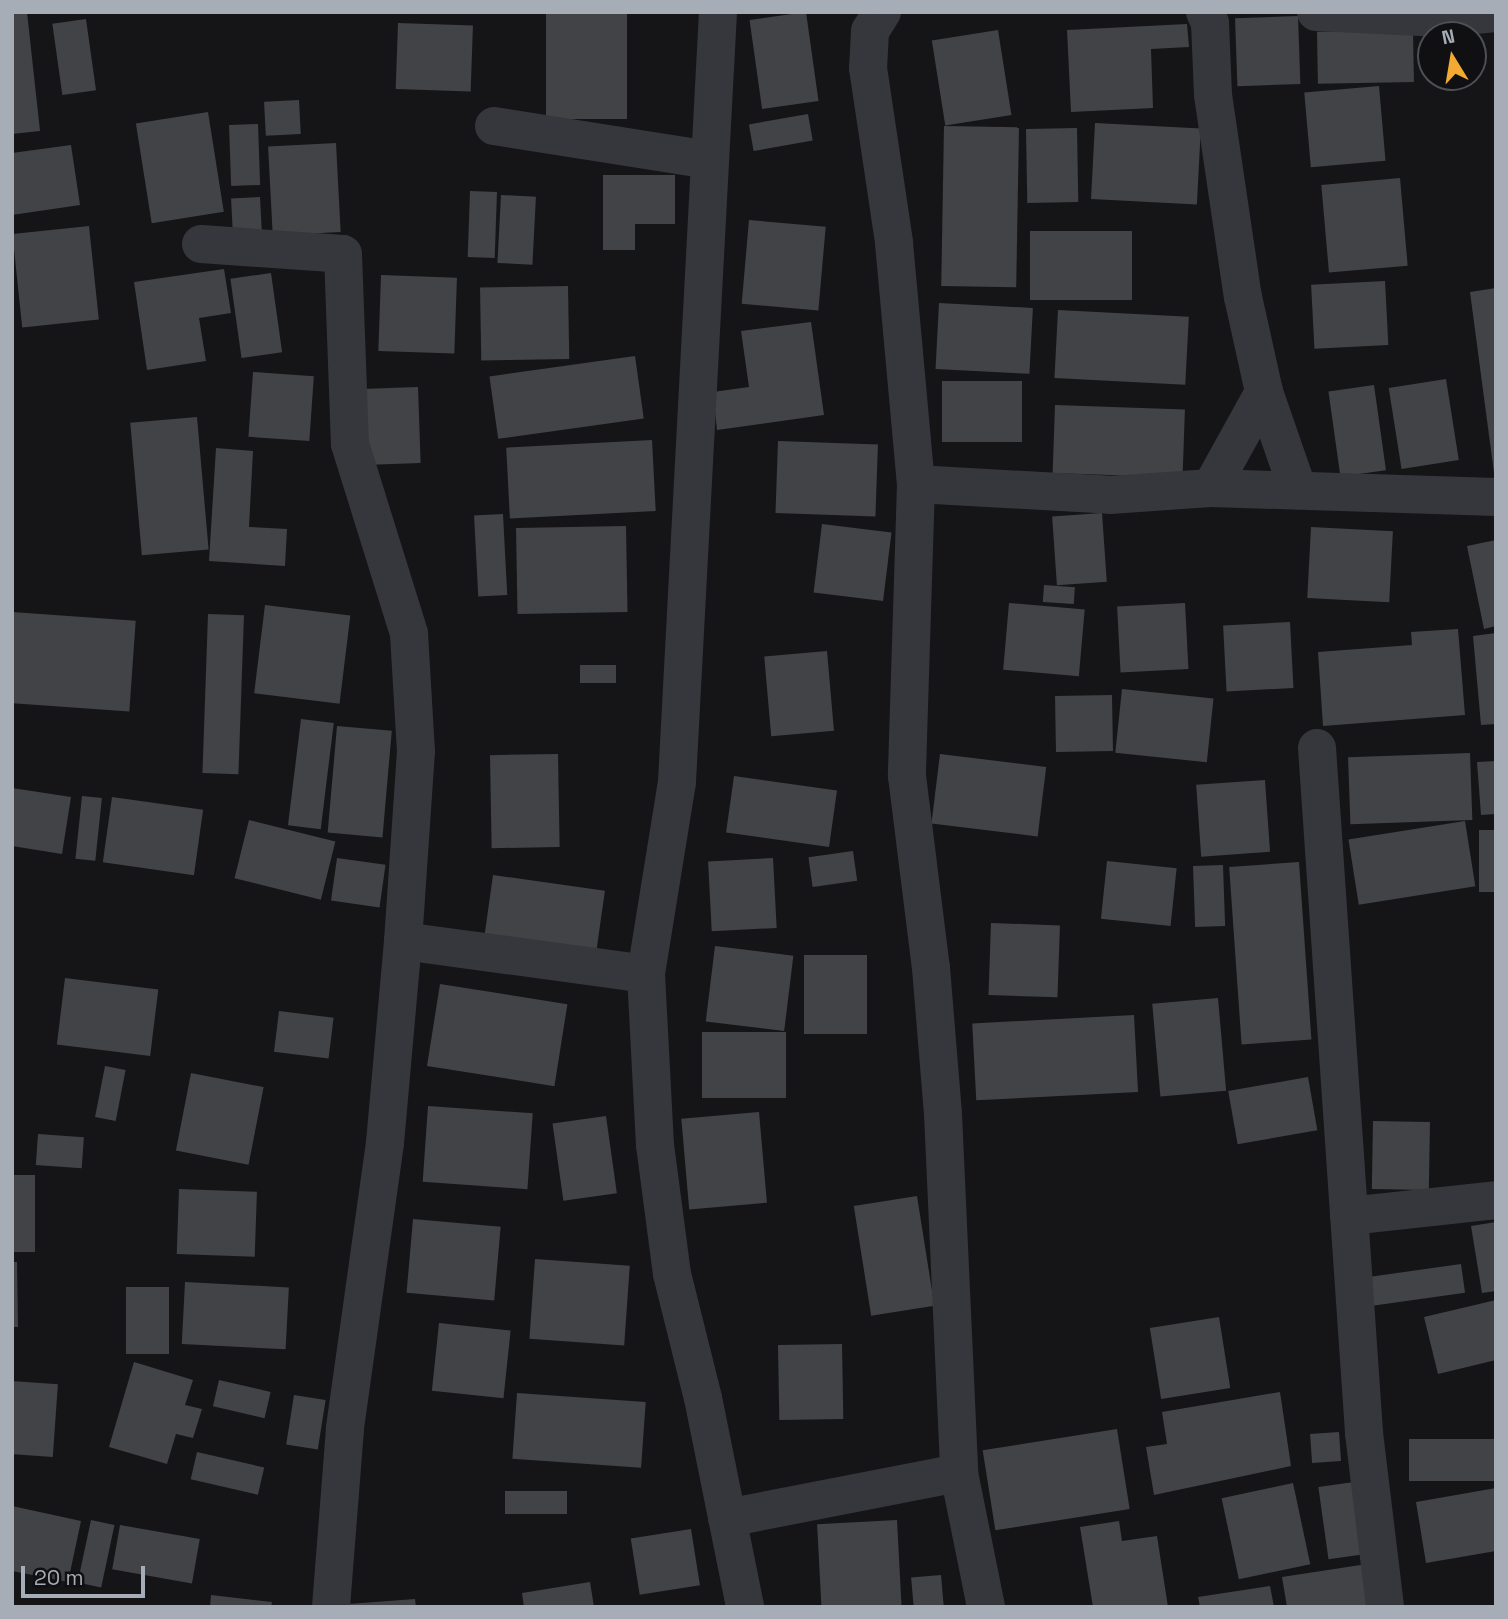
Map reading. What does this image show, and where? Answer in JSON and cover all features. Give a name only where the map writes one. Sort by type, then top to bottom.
[{"type":"street","points":[[718,12],[677,782],[646,974],[655,1145],[672,1274],[745,1607]]},
{"type":"street","points":[[882,12],[870,31],[868,68],[894,243],[916,484],[907,776],[931,968],[943,1114],[959,1473],[986,1607]]},
{"type":"street","points":[[1205,12],[1210,23],[1213,95],[1241,283],[1264,392],[1298,490]]},
{"type":"street","points":[[1317,12],[1443,18],[1496,12]]},
{"type":"street","points":[[494,126],[709,160]]},
{"type":"street","points":[[201,244],[343,254],[351,444],[410,634],[416,751],[403,941],[385,1143],[345,1429],[331,1607]]},
{"type":"street","points":[[1211,488],[1264,392]]},
{"type":"street","points":[[916,484],[1110,495],[1211,488],[1496,497]]},
{"type":"street","points":[[1317,748],[1364,1433],[1385,1607]]},
{"type":"street","points":[[403,941],[646,974]]},
{"type":"street","points":[[1349,1216],[1496,1200]]},
{"type":"street","points":[[727,1518],[959,1473]]},
{"type":"building","points":[[12,12],[27,12],[40,131],[12,134]]},
{"type":"building","points":[[546,12],[627,12],[627,119],[546,119]]},
{"type":"building","points":[[806,12],[819,101],[762,109],[750,20]]},
{"type":"building","points":[[1298,16],[1300,84],[1237,86],[1235,18]]},
{"type":"building","points":[[86,19],[96,90],[62,95],[52,24]]},
{"type":"building","points":[[398,23],[473,26],[471,92],[396,89]]},
{"type":"building","points":[[1187,24],[1189,47],[1151,49],[1153,108],[1071,112],[1067,30]]},
{"type":"building","points":[[998,30],[1011,115],[945,125],[932,40]]},
{"type":"building","points":[[1413,30],[1414,82],[1318,84],[1317,32]]},
{"type":"building","points":[[1379,86],[1386,161],[1311,167],[1304,93]]},
{"type":"building","points":[[299,100],[301,134],[266,136],[264,102]]},
{"type":"building","points":[[208,112],[224,212],[152,223],[136,123]]},
{"type":"building","points":[[808,114],[813,141],[754,151],[749,124]]},
{"type":"building","points":[[1095,123],[1201,129],[1197,204],[1091,199]]},
{"type":"building","points":[[258,124],[260,185],[231,186],[229,125]]},
{"type":"building","points":[[944,126],[1019,127],[1016,287],[941,286]]},
{"type":"building","points":[[1077,128],[1078,202],[1027,203],[1026,129]]},
{"type":"building","points":[[336,143],[341,232],[273,235],[268,147]]},
{"type":"building","points":[[71,145],[80,205],[12,215],[12,153]]},
{"type":"building","points":[[603,175],[675,175],[675,224],[635,224],[635,250],[603,250]]},
{"type":"building","points":[[1400,178],[1408,266],[1329,273],[1321,185]]},
{"type":"building","points":[[470,191],[497,192],[495,258],[468,257]]},
{"type":"building","points":[[501,195],[536,197],[532,265],[497,263]]},
{"type":"building","points":[[260,197],[262,232],[233,233],[231,199]]},
{"type":"building","points":[[749,220],[826,227],[818,310],[742,304]]},
{"type":"building","points":[[89,226],[99,319],[22,328],[12,234]]},
{"type":"building","points":[[1030,231],[1132,231],[1132,300],[1030,300]]},
{"type":"building","points":[[224,269],[231,313],[199,318],[206,361],[147,370],[134,282]]},
{"type":"building","points":[[271,273],[282,352],[242,358],[230,279]]},
{"type":"building","points":[[381,275],[457,278],[454,354],[378,351]]},
{"type":"building","points":[[1385,281],[1388,345],[1314,349],[1311,285]]},
{"type":"building","points":[[568,286],[569,359],[481,361],[480,288]]},
{"type":"building","points":[[1496,288],[1496,473],[1494,473],[1470,292]]},
{"type":"building","points":[[939,303],[1033,308],[1029,374],[936,369]]},
{"type":"building","points":[[1058,310],[1189,317],[1185,385],[1054,378]]},
{"type":"building","points":[[811,322],[824,415],[717,430],[713,392],[749,387],[741,331]]},
{"type":"building","points":[[635,356],[644,418],[498,439],[489,376]]},
{"type":"building","points":[[253,372],[314,376],[309,441],[248,437]]},
{"type":"building","points":[[1446,379],[1459,460],[1402,469],[1389,388]]},
{"type":"building","points":[[942,381],[1022,381],[1022,442],[942,442]]},
{"type":"building","points":[[1374,385],[1386,470],[1340,477],[1328,391]]},
{"type":"building","points":[[418,387],[421,463],[357,465],[354,389]]},
{"type":"building","points":[[1055,405],[1185,410],[1183,477],[1053,473]]},
{"type":"building","points":[[197,417],[209,549],[142,555],[130,423]]},
{"type":"building","points":[[652,440],[656,511],[510,519],[506,448]]},
{"type":"building","points":[[778,441],[878,444],[875,516],[775,513]]},
{"type":"building","points":[[216,448],[253,451],[249,527],[287,529],[285,566],[209,561]]},
{"type":"building","points":[[1102,513],[1107,582],[1057,585],[1052,516]]},
{"type":"building","points":[[503,514],[507,595],[478,596],[474,516]]},
{"type":"building","points":[[822,524],[891,533],[883,601],[814,592]]},
{"type":"building","points":[[626,526],[628,612],[518,614],[516,528]]},
{"type":"building","points":[[1311,527],[1393,531],[1389,602],[1307,598]]},
{"type":"building","points":[[1496,540],[1496,626],[1484,629],[1467,546]]},
{"type":"building","points":[[1044,585],[1075,587],[1074,604],[1043,602]]},
{"type":"building","points":[[1009,603],[1085,610],[1079,676],[1003,670]]},
{"type":"building","points":[[1185,603],[1188,669],[1121,672],[1117,607]]},
{"type":"building","points":[[265,605],[350,615],[340,704],[254,693]]},
{"type":"building","points":[[12,612],[136,621],[129,711],[12,703]]},
{"type":"building","points":[[208,614],[244,615],[238,774],[202,773]]},
{"type":"building","points":[[1290,622],[1293,688],[1227,691],[1223,626]]},
{"type":"building","points":[[1458,629],[1465,715],[1323,726],[1318,652],[1412,645],[1411,632]]},
{"type":"building","points":[[1496,633],[1496,724],[1481,725],[1473,636]]},
{"type":"building","points":[[827,651],[834,731],[771,736],[764,656]]},
{"type":"building","points":[[580,665],[616,665],[616,683],[580,683]]},
{"type":"building","points":[[1122,689],[1213,699],[1207,762],[1115,753]]},
{"type":"building","points":[[1112,695],[1113,751],[1056,752],[1055,696]]},
{"type":"building","points":[[301,719],[334,723],[321,829],[288,825]]},
{"type":"building","points":[[337,726],[392,731],[382,837],[328,833]]},
{"type":"building","points":[[1470,753],[1472,820],[1350,824],[1348,757]]},
{"type":"building","points":[[558,754],[560,847],[492,848],[490,755]]},
{"type":"building","points":[[940,754],[1046,767],[1038,837],[931,823]]},
{"type":"building","points":[[1496,761],[1496,814],[1481,815],[1477,762]]},
{"type":"building","points":[[734,776],[837,790],[829,847],[726,832]]},
{"type":"building","points":[[1265,780],[1270,852],[1201,857],[1196,785]]},
{"type":"building","points":[[12,788],[71,797],[62,854],[12,846]]},
{"type":"building","points":[[82,796],[102,798],[95,861],[75,859]]},
{"type":"building","points":[[112,797],[203,810],[194,875],[103,862]]},
{"type":"building","points":[[249,820],[335,842],[321,900],[234,878]]},
{"type":"building","points":[[1465,821],[1475,886],[1359,905],[1348,839]]},
{"type":"building","points":[[1479,830],[1496,830],[1496,892],[1479,892]]},
{"type":"building","points":[[853,851],[857,881],[813,887],[808,857]]},
{"type":"building","points":[[337,858],[386,865],[380,907],[331,901]]},
{"type":"building","points":[[773,858],[777,928],[712,931],[708,861]]},
{"type":"building","points":[[1107,861],[1177,868],[1171,926],[1101,919]]},
{"type":"building","points":[[1299,862],[1311,1040],[1242,1044],[1229,867]]},
{"type":"building","points":[[1223,865],[1225,926],[1195,927],[1193,866]]},
{"type":"building","points":[[493,875],[605,891],[596,954],[484,938]]},
{"type":"building","points":[[991,923],[1060,925],[1057,997],[988,995]]},
{"type":"building","points":[[715,946],[793,956],[784,1031],[706,1021]]},
{"type":"building","points":[[804,955],[867,955],[867,1034],[804,1034]]},
{"type":"building","points":[[65,978],[158,989],[150,1056],[57,1045]]},
{"type":"building","points":[[440,984],[567,1004],[554,1086],[427,1066]]},
{"type":"building","points":[[1218,998],[1226,1091],[1160,1096],[1152,1004]]},
{"type":"building","points":[[279,1011],[334,1018],[329,1058],[274,1052]]},
{"type":"building","points":[[1134,1015],[1138,1092],[976,1100],[972,1023]]},
{"type":"building","points":[[702,1032],[786,1032],[786,1098],[702,1098]]},
{"type":"building","points":[[105,1066],[126,1070],[116,1121],[95,1117]]},
{"type":"building","points":[[191,1073],[264,1087],[249,1165],[176,1151]]},
{"type":"building","points":[[1308,1077],[1317,1130],[1238,1144],[1228,1091]]},
{"type":"building","points":[[428,1106],[533,1113],[527,1189],[423,1182]]},
{"type":"building","points":[[759,1112],[767,1203],[689,1209],[681,1119]]},
{"type":"building","points":[[606,1116],[617,1193],[563,1201],[553,1124]]},
{"type":"building","points":[[1373,1121],[1430,1122],[1429,1190],[1372,1189]]},
{"type":"building","points":[[38,1134],[84,1137],[82,1168],[36,1165]]},
{"type":"building","points":[[12,1175],[35,1175],[35,1252],[12,1252]]},
{"type":"building","points":[[179,1189],[257,1192],[255,1257],[177,1254]]},
{"type":"building","points":[[917,1196],[934,1306],[871,1316],[854,1206]]},
{"type":"building","points":[[413,1219],[501,1227],[494,1300],[407,1293]]},
{"type":"building","points":[[1496,1222],[1496,1291],[1482,1293],[1471,1226]]},
{"type":"building","points":[[535,1259],[630,1266],[624,1345],[529,1339]]},
{"type":"building","points":[[12,1262],[17,1262],[18,1327],[12,1327]]},
{"type":"building","points":[[1461,1264],[1465,1293],[1360,1307],[1356,1279]]},
{"type":"building","points":[[185,1282],[289,1287],[286,1349],[182,1344]]},
{"type":"building","points":[[126,1287],[169,1287],[169,1354],[126,1354]]},
{"type":"building","points":[[1496,1300],[1496,1360],[1438,1374],[1424,1317]]},
{"type":"building","points":[[1219,1317],[1230,1388],[1161,1399],[1150,1328]]},
{"type":"building","points":[[439,1323],[511,1331],[503,1398],[432,1391]]},
{"type":"building","points":[[842,1344],[843,1419],[779,1420],[778,1345]]},
{"type":"building","points":[[134,1362],[193,1380],[185,1405],[202,1409],[193,1438],[176,1434],[167,1464],[109,1447]]},
{"type":"building","points":[[219,1380],[271,1392],[265,1418],[213,1406]]},
{"type":"building","points":[[12,1381],[58,1384],[53,1457],[12,1454]]},
{"type":"building","points":[[1280,1392],[1291,1466],[1154,1495],[1146,1447],[1167,1444],[1162,1412]]},
{"type":"building","points":[[517,1393],[646,1402],[641,1468],[512,1459]]},
{"type":"building","points":[[294,1395],[326,1400],[318,1449],[286,1444]]},
{"type":"building","points":[[1117,1429],[1130,1509],[995,1530],[983,1450]]},
{"type":"building","points":[[1339,1432],[1341,1461],[1312,1463],[1310,1434]]},
{"type":"building","points":[[1409,1439],[1496,1439],[1496,1481],[1409,1481]]},
{"type":"building","points":[[197,1452],[264,1468],[258,1495],[191,1479]]},
{"type":"building","points":[[1354,1482],[1364,1554],[1329,1559],[1318,1487]]},
{"type":"building","points":[[1293,1483],[1310,1564],[1239,1579],[1222,1498]]},
{"type":"building","points":[[1496,1488],[1496,1551],[1426,1563],[1416,1502]]},
{"type":"building","points":[[505,1491],[567,1491],[567,1514],[505,1514]]},
{"type":"building","points":[[12,1506],[81,1521],[68,1582],[12,1571]]},
{"type":"building","points":[[91,1520],[114,1525],[101,1588],[78,1583]]},
{"type":"building","points":[[897,1520],[902,1607],[821,1607],[817,1524]]},
{"type":"building","points":[[1119,1521],[1122,1541],[1157,1536],[1168,1607],[1093,1607],[1080,1527]]},
{"type":"building","points":[[120,1525],[200,1539],[192,1583],[112,1569]]},
{"type":"building","points":[[691,1529],[700,1585],[640,1595],[631,1539]]},
{"type":"building","points":[[1367,1564],[1374,1607],[1287,1607],[1282,1577]]},
{"type":"building","points":[[941,1575],[944,1607],[914,1607],[911,1578]]},
{"type":"building","points":[[590,1582],[594,1607],[524,1607],[522,1593]]},
{"type":"building","points":[[1270,1586],[1274,1607],[1200,1607],[1198,1597]]},
{"type":"building","points":[[211,1595],[272,1602],[271,1607],[210,1607]]},
{"type":"building","points":[[415,1599],[416,1607],[348,1607],[348,1604]]}]
